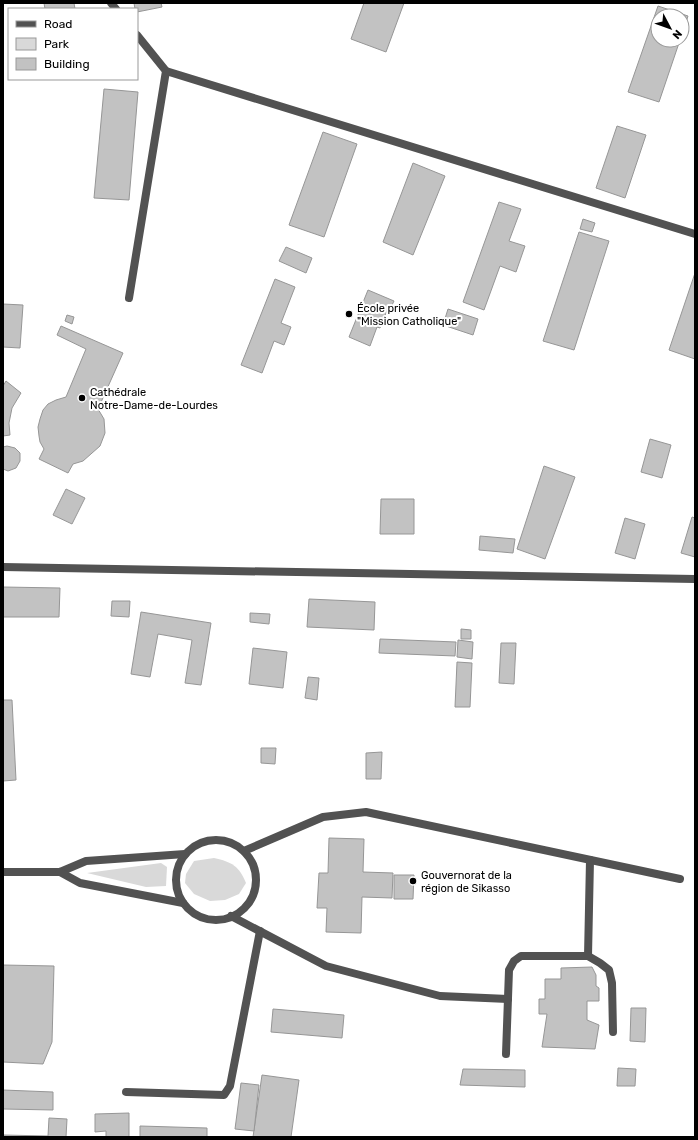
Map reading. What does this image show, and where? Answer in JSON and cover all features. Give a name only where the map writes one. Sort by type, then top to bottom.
[{"type":"street","points":[[138,36],[166,71],[695,234]]},
{"type":"street","points":[[129,298],[166,71]]},
{"type":"street","points":[[3,567],[695,579]]},
{"type":"street","points":[[244,851],[323,817],[366,812],[680,879]]},
{"type":"street","points":[[214,840],[233,843],[244,851],[251,861],[255,874],[255,887],[250,899],[242,909],[231,916],[218,919],[205,918],[193,912],[183,903],[178,892],[176,878],[179,866],[185,854],[195,846],[214,840]]},
{"type":"street","points":[[3,872],[60,872],[86,861],[185,854]]},
{"type":"street","points":[[588,956],[590,860]]},
{"type":"street","points":[[60,872],[80,883],[183,903]]},
{"type":"street","points":[[231,916],[326,966],[440,996],[508,999]]},
{"type":"street","points":[[126,1092],[224,1095],[230,1086],[260,932]]},
{"type":"street","points":[[506,1054],[509,970],[514,961],[521,956],[588,956],[600,963],[608,970],[612,983],[614,1032]]},
{"type":"green space","points":[[214,858],[230,863],[241,872],[246,883],[239,894],[225,900],[210,901],[194,894],[185,883],[186,874],[194,861]]},
{"type":"green space","points":[[161,863],[167,867],[166,886],[146,887],[87,873]]},
{"type":"building","points":[[44,3],[74,3],[75,8],[45,8]]},
{"type":"building","points":[[134,3],[161,3],[162,7],[138,12],[138,8],[135,8]]},
{"type":"building","points":[[364,3],[404,3],[386,52],[351,39]]},
{"type":"building","points":[[650,29],[650,48],[677,48],[659,102],[628,92]]},
{"type":"building","points":[[104,89],[138,92],[129,200],[94,198]]},
{"type":"building","points":[[617,126],[646,135],[625,198],[596,188]]},
{"type":"building","points":[[323,132],[357,144],[324,237],[289,225]]},
{"type":"building","points":[[413,163],[445,176],[413,255],[383,242]]},
{"type":"building","points":[[499,202],[521,209],[509,241],[525,246],[516,272],[500,266],[484,310],[463,302]]},
{"type":"building","points":[[583,219],[595,223],[592,232],[580,229]]},
{"type":"building","points":[[579,232],[609,241],[574,350],[543,341]]},
{"type":"building","points":[[286,247],[312,258],[306,273],[279,261]]},
{"type":"building","points":[[695,273],[695,359],[669,350]]},
{"type":"building","points":[[275,279],[295,287],[281,323],[291,327],[284,345],[274,341],[262,373],[241,365]]},
{"type":"building","points":[[368,290],[394,301],[390,309],[388,308],[380,328],[377,327],[370,346],[349,337]]},
{"type":"building","points":[[3,304],[23,305],[20,348],[3,347]]},
{"type":"building","points":[[448,309],[478,319],[473,335],[443,325]]},
{"type":"building","points":[[67,315],[74,317],[72,324],[65,321]]},
{"type":"building","name":"Cathédrale Notre-Dame-de-Lourdes","points":[[61,326],[123,353],[98,409],[104,419],[105,433],[100,446],[83,461],[73,464],[68,473],[39,459],[44,449],[40,442],[38,427],[43,410],[48,404],[66,397],[86,349],[57,335]]},
{"type":"building","points":[[6,381],[21,393],[12,408],[9,423],[10,435],[3,436],[3,386]]},
{"type":"building","points":[[650,439],[671,445],[662,478],[641,472]]},
{"type":"building","points":[[7,446],[15,448],[20,453],[20,461],[16,468],[8,471],[3,469],[3,447]]},
{"type":"building","points":[[544,466],[575,477],[545,559],[517,549]]},
{"type":"building","points":[[66,489],[85,498],[72,524],[53,515]]},
{"type":"building","points":[[381,499],[414,499],[414,534],[380,534]]},
{"type":"building","points":[[692,517],[695,518],[695,557],[681,553]]},
{"type":"building","points":[[625,518],[645,524],[635,559],[615,553]]},
{"type":"building","points":[[480,536],[515,539],[513,553],[479,550]]},
{"type":"building","points":[[3,587],[60,588],[59,617],[3,617]]},
{"type":"building","points":[[309,599],[375,602],[374,630],[307,627]]},
{"type":"building","points":[[112,601],[130,601],[129,617],[111,616]]},
{"type":"building","points":[[141,612],[211,623],[201,685],[185,683],[192,640],[158,634],[150,677],[131,674]]},
{"type":"building","points":[[250,613],[270,614],[269,624],[250,622]]},
{"type":"building","points":[[461,629],[471,630],[471,639],[461,639]]},
{"type":"building","points":[[380,639],[456,642],[455,656],[379,653]]},
{"type":"building","points":[[458,640],[473,642],[472,659],[457,657]]},
{"type":"building","points":[[501,643],[516,643],[514,684],[499,683]]},
{"type":"building","points":[[253,648],[287,652],[283,688],[249,684]]},
{"type":"building","points":[[457,662],[472,663],[470,707],[455,707]]},
{"type":"building","points":[[308,677],[319,678],[317,700],[305,698]]},
{"type":"building","points":[[3,700],[12,700],[16,780],[3,781]]},
{"type":"building","points":[[261,748],[276,748],[275,764],[261,763]]},
{"type":"building","points":[[382,752],[381,779],[366,779],[366,753]]},
{"type":"building","points":[[329,838],[364,839],[363,872],[393,873],[392,898],[362,897],[361,933],[326,932],[327,908],[317,908],[319,873],[328,873]]},
{"type":"building","points":[[394,875],[414,875],[413,899],[394,899]]},
{"type":"building","points":[[3,965],[54,966],[52,1042],[43,1064],[3,1062]]},
{"type":"building","points":[[592,967],[596,975],[596,986],[599,988],[599,1001],[587,1001],[587,1020],[599,1025],[595,1049],[542,1047],[547,1014],[539,1014],[539,999],[545,999],[545,979],[561,979],[561,968]]},
{"type":"building","points":[[631,1008],[646,1008],[645,1042],[630,1041]]},
{"type":"building","points":[[273,1009],[344,1015],[342,1038],[271,1032]]},
{"type":"building","points":[[618,1068],[636,1069],[635,1086],[617,1086]]},
{"type":"building","points":[[463,1069],[525,1070],[525,1087],[460,1085]]},
{"type":"building","points":[[262,1075],[299,1080],[291,1137],[253,1137]]},
{"type":"building","points":[[241,1083],[259,1085],[254,1131],[235,1129]]},
{"type":"building","points":[[3,1090],[53,1092],[53,1110],[3,1109]]},
{"type":"building","points":[[129,1113],[129,1137],[106,1137],[106,1131],[95,1132],[95,1114]]},
{"type":"building","points":[[49,1118],[67,1119],[66,1137],[3,1137],[3,1135],[48,1136]]},
{"type":"building","points":[[140,1126],[207,1128],[207,1137],[140,1137]]},
{"type":"place","name":"École privée \"Mission Catholique\"","points":[[349,314]]},
{"type":"place","name":"Cathédrale Notre-Dame-de-Lourdes","points":[[82,398]]},
{"type":"place","name":"Gouvernorat de la région de Sikasso","points":[[413,881]]}]
